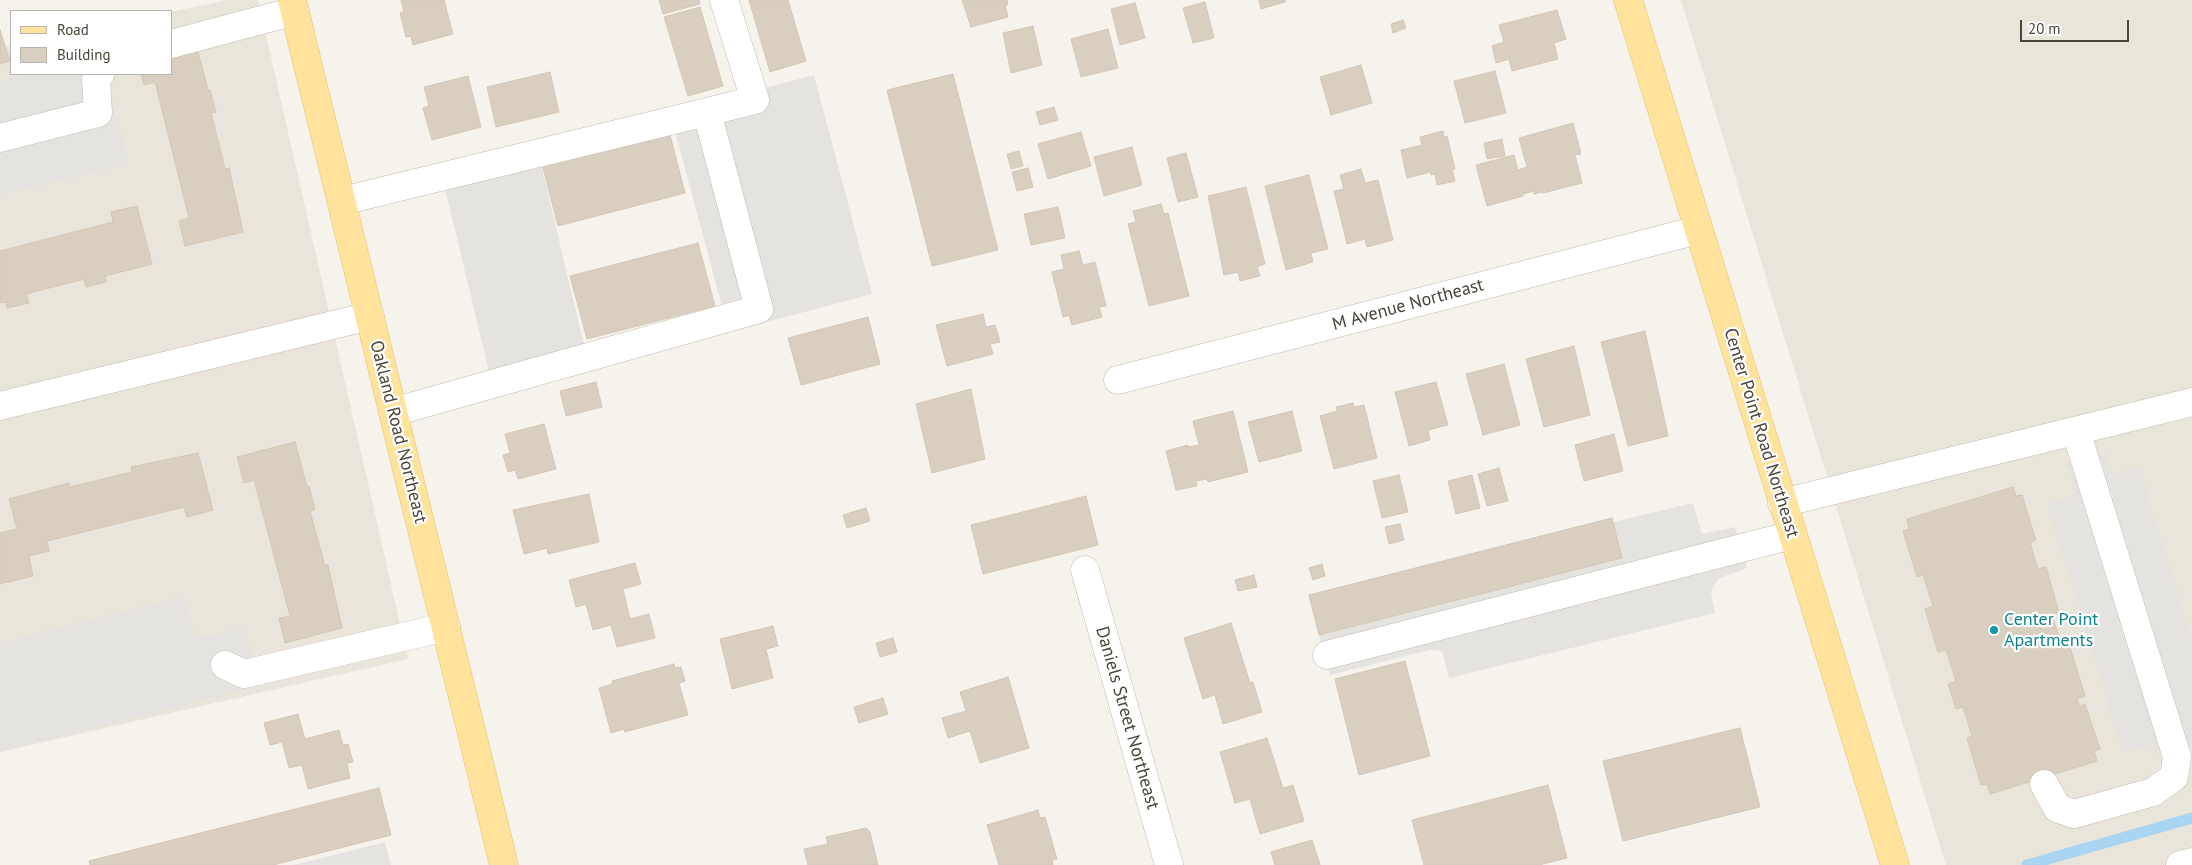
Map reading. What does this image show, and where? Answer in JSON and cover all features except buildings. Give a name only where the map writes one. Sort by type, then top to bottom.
[{"type":"main road","name":"Center Point Road Northeast","points":[[1628,0],[1894,865]]},
{"type":"main road","name":"Oakland Road Northeast","points":[[293,6],[446,627],[499,864]]},
{"type":"street","points":[[342,201],[755,100],[724,0]]},
{"type":"street","points":[[172,44],[293,6]]},
{"type":"street","points":[[0,138],[98,114],[96,79],[99,75]]},
{"type":"street","points":[[393,412],[759,309],[707,112]]},
{"type":"street","name":"M Avenue Northeast","points":[[1118,380],[1698,230]]},
{"type":"street","points":[[0,406],[370,316]]},
{"type":"street","points":[[1782,503],[2192,402]]},
{"type":"street","points":[[2044,784],[2057,808],[2074,814],[2154,792],[2174,776],[2177,757],[2076,431]]},
{"type":"street","points":[[1327,655],[1792,535]]},
{"type":"street","name":"Daniels Street Northeast","points":[[1085,570],[1169,865]]},
{"type":"street","points":[[225,665],[244,674],[446,627]]},
{"type":"street","points":[[2180,865],[2192,862]]},
{"type":"shaded area","points":[[227,0],[258,0],[408,659],[0,752],[0,49],[10,46],[10,75],[172,75],[172,12]]},
{"type":"shaded area","points":[[1681,0],[2192,0],[2192,865],[1946,865]]},
{"type":"shaded area","points":[[24,75],[106,75],[129,164],[0,195],[0,81]]},
{"type":"shaded area","points":[[814,75],[872,294],[729,332],[670,113]]},
{"type":"shaded area","points":[[541,165],[586,353],[490,376],[445,188]]},
{"type":"shaded area","points":[[2108,454],[2108,466],[2116,474],[2139,467],[2192,641],[2192,751],[2156,753],[2148,746],[2123,753],[2047,504],[2071,496],[2074,492],[2071,473],[2064,463]]},
{"type":"shaded area","points":[[1693,503],[1702,534],[1735,527],[1747,568],[1720,578],[1716,582],[1711,592],[1715,613],[1449,678],[1442,651],[1430,650],[1330,675],[1319,635],[1622,558],[1613,522]]},
{"type":"shaded area","points":[[184,596],[195,639],[245,627],[260,686],[0,752],[0,643]]},
{"type":"shaded area","points":[[385,842],[391,865],[293,865]]},
{"type":"waterway","points":[[2027,865],[2192,818]]},
{"type":"place","name":"Center Point Apartments","points":[[1994,630]]}]
